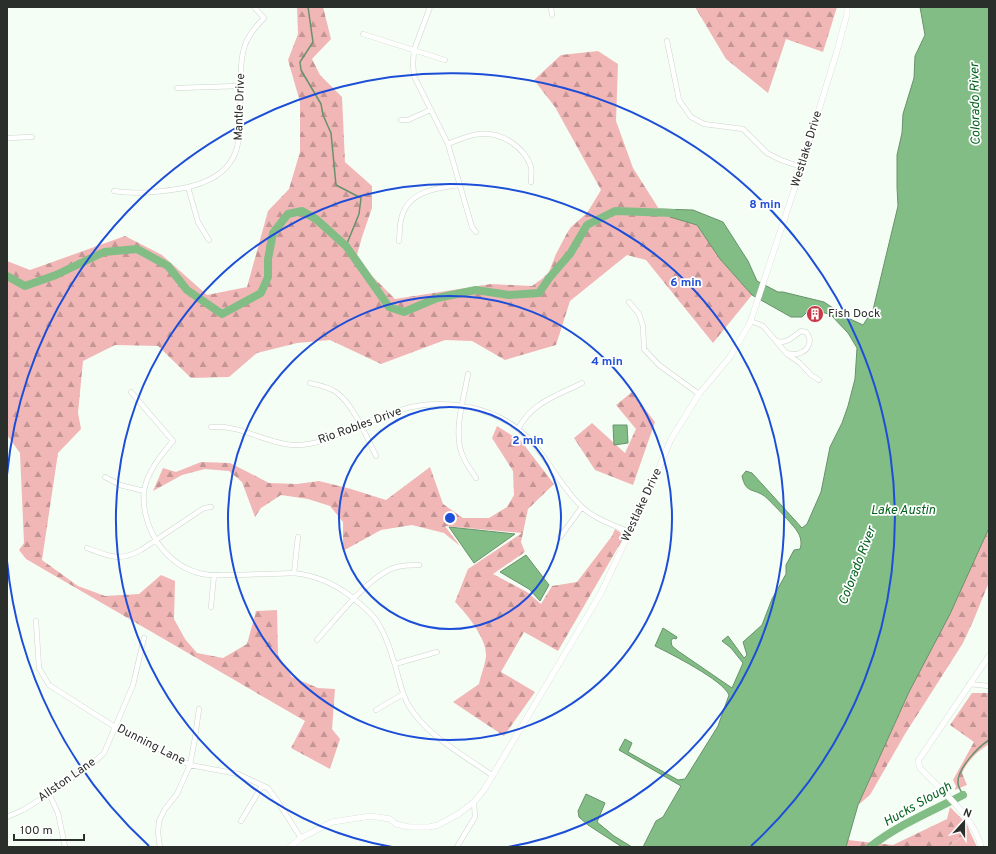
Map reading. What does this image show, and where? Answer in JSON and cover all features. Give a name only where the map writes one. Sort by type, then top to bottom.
[{"type":"street","name":"Mantle Drive","points":[[114,191],[129,194],[168,191],[211,180],[225,169],[236,152],[240,135],[240,86],[242,59],[245,46],[252,31],[264,18],[254,7]]},
{"type":"street","points":[[430,7],[414,50],[414,76],[448,144],[472,227],[476,232]]},
{"type":"street","points":[[551,7],[552,15]]},
{"type":"street","name":"Westlake Drive","points":[[290,847],[300,838],[332,822],[371,816],[390,819],[396,824],[409,828],[429,828],[457,815],[474,802],[484,790],[601,593],[671,439],[699,394],[730,357],[751,321],[837,51],[847,14],[847,7]]},
{"type":"street","points":[[364,34],[445,60]]},
{"type":"street","points":[[667,41],[679,100],[691,117],[704,124],[743,129],[768,153],[781,160],[801,167]]},
{"type":"street","points":[[177,88],[240,86]]},
{"type":"street","points":[[401,120],[408,120],[430,110]]},
{"type":"street","points":[[448,144],[472,135],[481,134],[490,134],[509,140],[524,153],[528,160],[531,168],[531,182]]},
{"type":"street","points":[[7,138],[32,136]]},
{"type":"street","points":[[399,241],[401,218],[408,204],[420,194],[430,189],[459,185]]},
{"type":"street","points":[[188,187],[198,222],[209,240]]},
{"type":"street","points":[[629,302],[639,314],[643,326],[644,349],[659,365],[699,394]]},
{"type":"street","points":[[751,321],[763,326],[786,353],[819,380]]},
{"type":"street","points":[[776,340],[782,342],[789,340],[801,331],[806,332],[810,336],[810,342],[807,350],[798,354],[786,353]]},
{"type":"street","points":[[468,374],[458,430],[460,448],[465,462],[476,478]]},
{"type":"street","points":[[310,383],[330,388],[341,396],[361,425],[376,456]]},
{"type":"street","points":[[518,429],[526,416],[538,405],[582,383]]},
{"type":"street","points":[[131,392],[173,441],[158,459],[144,491],[147,520],[155,540],[167,554],[177,563],[197,572],[214,575],[294,573],[314,576],[326,580],[346,592],[376,620],[386,639],[395,664],[403,694],[409,706],[425,726],[436,736],[493,776]]},
{"type":"street","name":"Rio Robles Drive","points":[[212,427],[217,426],[234,429],[271,441],[294,445],[312,444],[391,412],[412,407],[437,404],[462,406],[491,414],[518,429],[540,451],[573,498],[582,508],[606,522],[629,532]]},
{"type":"street","points":[[105,477],[120,485],[144,491]]},
{"type":"street","points":[[87,548],[107,556],[122,557],[137,552],[204,508],[211,507]]},
{"type":"street","points":[[560,537],[582,508]]},
{"type":"street","points":[[294,573],[298,537]]},
{"type":"street","points":[[317,640],[370,583],[389,570],[398,566],[419,565]]},
{"type":"street","points":[[211,607],[214,575]]},
{"type":"street","name":"Dunning Lane","points":[[36,621],[39,668],[49,685],[115,727],[190,764],[238,774],[268,788],[300,838]]},
{"type":"street","name":"Allston Lane","points":[[7,816],[23,810],[49,794],[91,765],[104,753],[133,685],[144,638]]},
{"type":"street","points":[[395,664],[438,652]]},
{"type":"street","points":[[981,847],[978,835],[974,828],[920,768],[918,760],[989,656]]},
{"type":"street","points":[[969,684],[989,686]]},
{"type":"street","points":[[376,710],[403,694]]},
{"type":"street","points":[[160,847],[158,833],[159,821],[165,809],[177,794],[190,764],[199,709]]},
{"type":"street","points":[[242,821],[262,786]]},
{"type":"street","points":[[49,794],[58,813],[66,847]]},
{"type":"street","points":[[457,847],[475,817],[474,802]]},
{"type":"green space","points":[[297,7],[323,7],[331,39],[312,59],[320,75],[342,97],[345,162],[372,186],[372,208],[357,255],[372,276],[395,299],[491,284],[532,286],[549,272],[567,233],[571,227],[587,213],[601,190],[555,107],[534,80],[561,55],[598,51],[618,64],[616,121],[633,168],[659,209],[670,217],[697,225],[720,259],[752,295],[713,343],[646,260],[627,255],[570,301],[556,345],[505,360],[472,341],[445,340],[381,364],[330,340],[297,343],[257,353],[229,377],[191,378],[158,346],[115,345],[83,361],[78,413],[81,429],[58,453],[42,560],[78,586],[105,596],[139,594],[161,575],[175,581],[174,619],[185,639],[197,653],[223,658],[247,644],[256,611],[277,610],[278,655],[292,677],[318,688],[335,689],[332,729],[340,739],[330,769],[291,748],[305,721],[26,559],[19,550],[24,543],[20,453],[7,435],[7,261],[30,270],[125,236],[162,255],[207,295],[247,287],[268,211],[289,189],[300,152],[300,102],[288,60],[298,34]]},
{"type":"green space","points":[[695,7],[837,7],[823,52],[786,39],[768,93],[726,59]]},
{"type":"green space","points":[[632,392],[655,422],[633,485],[595,470],[574,438],[592,423],[625,453],[636,429],[616,405]]},
{"type":"green space","points":[[497,426],[521,441],[554,484],[528,509],[521,542],[525,552],[493,574],[527,592],[541,604],[552,586],[577,582],[612,536],[615,529],[624,537],[558,651],[524,632],[501,672],[535,692],[504,736],[453,702],[479,684],[486,656],[480,635],[465,613],[455,602],[468,569],[522,533],[445,526],[460,546],[444,533],[412,525],[381,530],[343,551],[343,522],[330,506],[308,499],[281,495],[261,508],[255,517],[242,482],[229,471],[205,469],[182,475],[153,491],[163,468],[176,472],[201,462],[230,463],[269,483],[297,484],[319,481],[386,500],[430,467],[443,504],[463,518],[489,518],[507,507],[514,495],[513,471],[492,438]]},
{"type":"green space","points":[[989,528],[989,584],[963,643],[905,734],[870,795],[858,805],[909,692],[947,618]]},
{"type":"green space","points":[[972,693],[989,693],[989,744],[974,756],[964,768],[962,773],[967,785],[955,790],[956,786],[953,780],[974,742],[950,725]]},
{"type":"green space","points":[[950,807],[967,824],[970,832],[947,847],[846,847],[848,840],[893,845],[947,819]]},
{"type":"green space","points":[[970,832],[977,847],[947,847]]},
{"type":"water","name":"Lake Austin","points":[[920,7],[989,7],[989,528],[950,614],[909,692],[858,805],[846,847],[643,847],[656,821],[663,817],[681,786],[619,750],[625,739],[632,743],[628,752],[678,780],[685,779],[718,726],[729,695],[725,689],[707,675],[655,646],[663,628],[677,637],[676,639],[673,638],[671,641],[672,646],[732,688],[743,663],[731,648],[722,641],[728,636],[744,658],[747,655],[743,642],[762,625],[772,599],[786,574],[786,565],[794,550],[800,549],[801,544],[797,531],[791,524],[766,497],[747,488],[742,476],[746,471],[752,473],[802,528],[807,524],[821,492],[830,447],[842,423],[848,406],[855,379],[857,348],[848,333],[831,315],[819,311],[808,311],[802,317],[791,317],[752,295],[720,259],[697,225],[670,217],[659,209],[693,210],[723,222],[748,261],[757,281],[778,292],[824,302],[848,318],[863,325],[873,310],[898,206],[897,155],[902,133],[903,114],[914,78],[915,56],[925,35]]},
{"type":"water","points":[[613,425],[627,425],[628,443],[614,445]]},
{"type":"water","points":[[449,527],[515,534],[474,563]]},
{"type":"water","points":[[526,555],[549,585],[540,601],[529,589],[500,572]]},
{"type":"water","points":[[586,794],[605,803],[597,822],[614,836],[632,847],[622,847],[588,825],[579,817],[578,811]]},
{"type":"waterway","points":[[308,7],[313,42],[300,62],[301,70],[321,104],[323,115],[331,133],[336,185],[361,198],[359,214],[346,246]]},
{"type":"waterway","points":[[7,276],[25,286],[56,275],[104,252],[137,249],[168,266],[187,290],[222,314],[261,293],[268,277],[268,259],[273,233],[288,214],[302,211],[316,219],[346,246],[389,307],[404,312],[437,298],[476,290],[509,295],[539,293],[550,277],[570,254],[587,225],[615,211],[673,213]]},
{"type":"waterway","name":"Hucks Slough","points":[[963,795],[958,784],[961,771],[974,753],[989,740]]},
{"type":"waterway","name":"Hucks Slough","points":[[870,847],[904,825],[963,795]]},
{"type":"place","name":"Fish Dock","points":[[815,314]]},
{"type":"water label","name":"Colorado River","points":[[976,104]]},
{"type":"water label","name":"Colorado River","points":[[858,566]]}]
